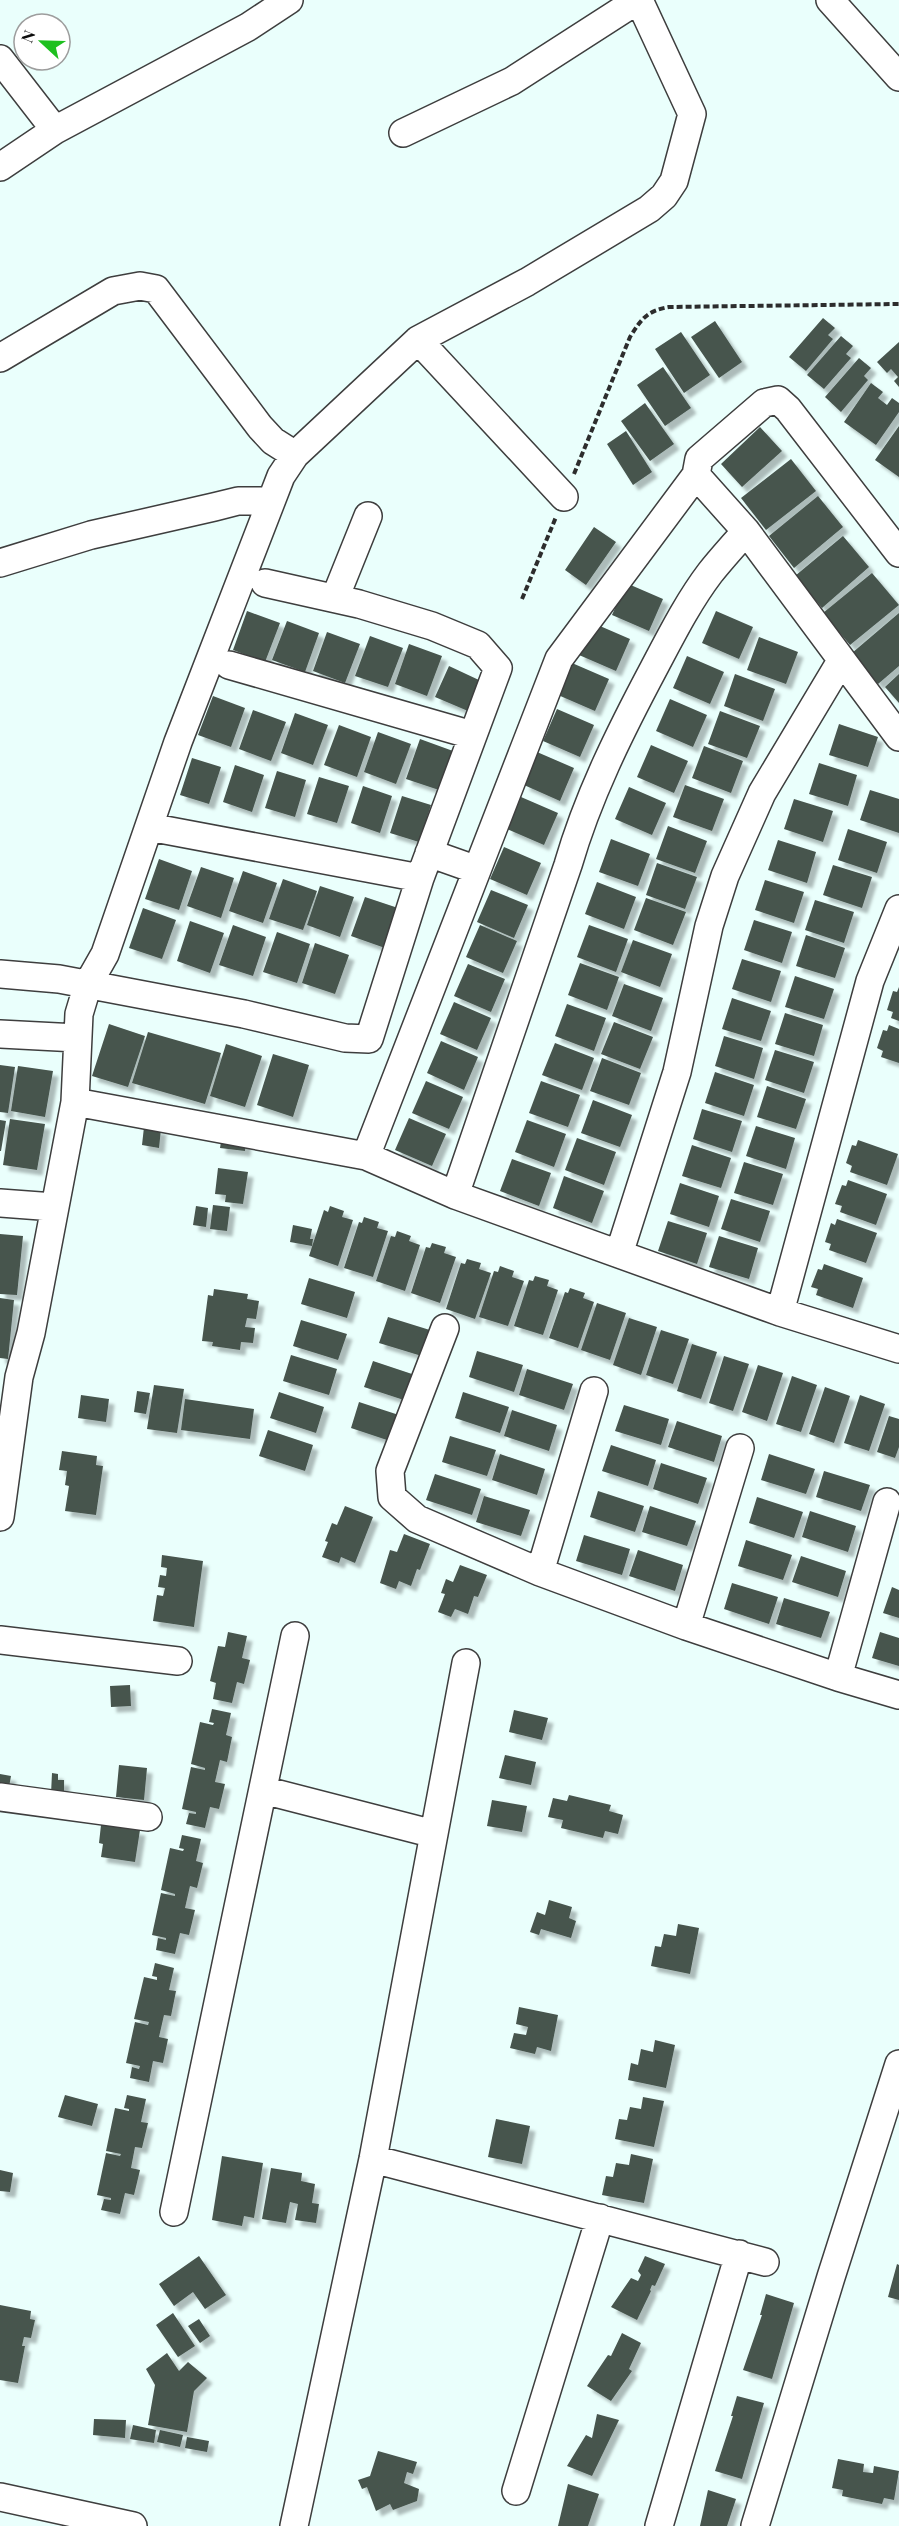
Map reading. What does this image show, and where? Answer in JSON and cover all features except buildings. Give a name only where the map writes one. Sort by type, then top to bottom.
[{"type":"street","points":[[0,167],[55,130],[248,27],[289,0]]},
{"type":"street","points":[[0,1517],[20,1377],[34,1322],[75,1102],[79,1014],[88,984],[105,954],[178,742],[281,476],[295,455],[418,340],[527,282],[649,209],[664,196],[674,181],[692,114],[639,0],[512,81],[403,133]]},
{"type":"street","points":[[830,0],[899,77]]},
{"type":"street","points":[[0,59],[55,130]]},
{"type":"street","points":[[0,358],[112,291],[140,286],[156,290],[260,427],[273,441],[295,455]]},
{"type":"street","points":[[418,340],[564,497]]},
{"type":"street","points":[[366,1156],[559,659],[696,475],[699,459],[704,453],[764,403],[778,400],[788,409],[899,553]]},
{"type":"street","points":[[696,475],[746,531],[899,737]]},
{"type":"street","points":[[0,563],[91,535],[238,501],[271,501]]},
{"type":"street","points":[[335,598],[368,516]]},
{"type":"street","points":[[455,1195],[581,822],[599,780],[629,716],[680,619],[710,573],[746,531]]},
{"type":"street","points":[[0,974],[88,984],[244,1014],[345,1038],[369,1039],[425,866],[498,668],[478,645],[432,626],[335,598],[265,583]]},
{"type":"street","points":[[619,1254],[677,1072],[709,927],[725,876],[762,793],[841,661]]},
{"type":"street","points":[[229,665],[472,735]]},
{"type":"street","points":[[149,827],[425,866],[477,870]]},
{"type":"street","points":[[780,1312],[870,981],[899,909]]},
{"type":"street","points":[[0,1034],[77,1038]]},
{"type":"street","points":[[75,1102],[366,1156],[455,1195],[780,1312],[899,1349]]},
{"type":"street","points":[[0,1203],[54,1207]]},
{"type":"street","points":[[445,1328],[390,1471],[392,1497],[417,1519],[540,1572],[686,1626],[899,1695]]},
{"type":"street","points":[[540,1572],[594,1391]]},
{"type":"street","points":[[686,1626],[740,1448]]},
{"type":"street","points":[[838,1677],[886,1502]]},
{"type":"street","points":[[174,2212],[295,1636]]},
{"type":"street","points":[[0,1640],[177,1662]]},
{"type":"street","points":[[294,2526],[373,2159],[466,1664]]},
{"type":"street","points":[[263,1790],[434,1834]]},
{"type":"street","points":[[0,1797],[148,1816]]},
{"type":"street","points":[[756,2526],[831,2277],[899,2064]]},
{"type":"street","points":[[373,2159],[765,2262]]},
{"type":"street","points":[[516,2491],[600,2218]]},
{"type":"street","points":[[659,2526],[739,2254]]},
{"type":"street","points":[[0,2497],[133,2526]]},
{"type":"path","points":[[522,599],[630,337],[640,320],[653,310],[669,307],[899,304]]}]
